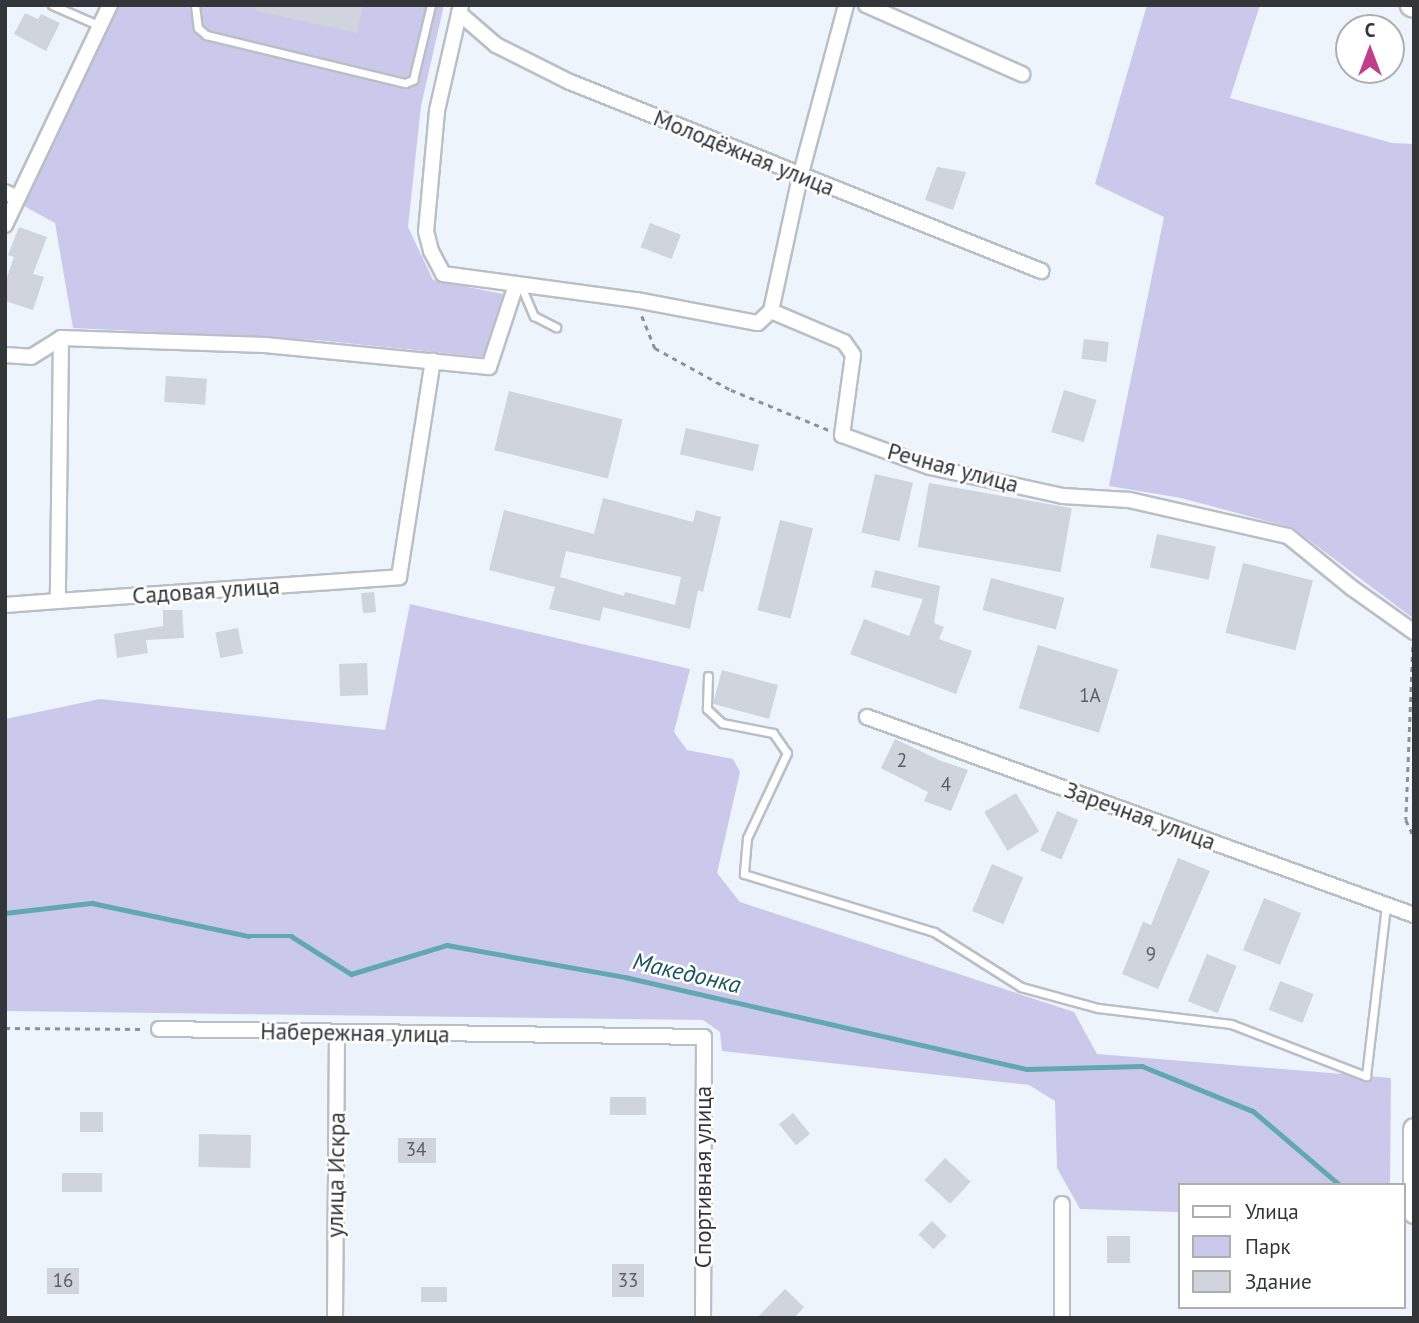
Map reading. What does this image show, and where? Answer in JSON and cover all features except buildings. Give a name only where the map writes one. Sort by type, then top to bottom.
[{"type":"main road","points":[[1414,1129],[1414,1212]]},
{"type":"street","points":[[5,225],[12,195],[110,5]]},
{"type":"street","points":[[460,9],[437,111],[426,232],[431,251],[443,274],[636,300],[758,323],[771,311],[800,177],[846,5]]},
{"type":"street","points":[[866,5],[1022,74]]},
{"type":"street","name":"Молодёжная улица","points":[[460,9],[496,45],[570,82],[800,177],[1041,271]]},
{"type":"street","points":[[5,355],[31,357],[61,338],[265,345],[489,367],[518,286]]},
{"type":"street","points":[[771,311],[844,342],[853,355],[842,435]]},
{"type":"street","points":[[5,605],[58,601],[61,338]]},
{"type":"street","name":"Садовая улица","points":[[58,601],[399,577],[433,361]]},
{"type":"street","name":"Речная улица","points":[[842,435],[930,467],[1063,496],[1143,503],[1288,536],[1352,589],[1414,632]]},
{"type":"street","name":"Заречная улица","points":[[867,717],[1414,915]]},
{"type":"street","name":"Набережная улица","points":[[159,1029],[704,1037]]},
{"type":"street","name":"улица Искра","points":[[334,1318],[337,1033]]},
{"type":"street","name":"Спортивная улица","points":[[702,1318],[704,1037]]},
{"type":"street","points":[[1062,1204],[1062,1318]]},
{"type":"lane","points":[[52,5],[101,27]]},
{"type":"lane","points":[[195,5],[198,28],[206,35],[405,83],[414,80],[431,5]]},
{"type":"lane","points":[[518,286],[534,316],[556,327]]},
{"type":"lane","points":[[708,676],[707,709],[722,723],[774,733],[787,754],[747,838],[744,874],[934,932],[1021,987],[1098,1008],[1231,1024],[1366,1076],[1386,905]]},
{"type":"path","points":[[636,300],[655,348],[731,390],[842,435]]},
{"type":"path","points":[[1413,647],[1406,820],[1414,837]]},
{"type":"path","points":[[5,1028],[159,1029]]},
{"type":"green space","points":[[116,5],[444,5],[421,106],[408,227],[433,280],[503,294],[483,357],[316,340],[73,328],[55,223],[24,206]]},
{"type":"green space","points":[[1147,5],[1260,5],[1230,98],[1392,143],[1414,144],[1414,619],[1293,528],[1181,498],[1109,486],[1164,217],[1095,184]]},
{"type":"green space","points":[[410,604],[690,669],[674,732],[687,750],[733,759],[740,772],[717,873],[740,902],[1074,1012],[1097,1054],[1391,1078],[1390,1183],[1178,1183],[1178,1212],[1080,1209],[1057,1168],[1055,1101],[1029,1085],[722,1051],[720,1032],[703,1020],[5,1011],[5,719],[100,699],[385,730]]},
{"type":"waterway","name":"Македонка","points":[[5,913],[92,903],[249,936],[291,936],[351,974],[447,945],[625,977],[1027,1069],[1142,1066],[1253,1111],[1338,1183]]}]
